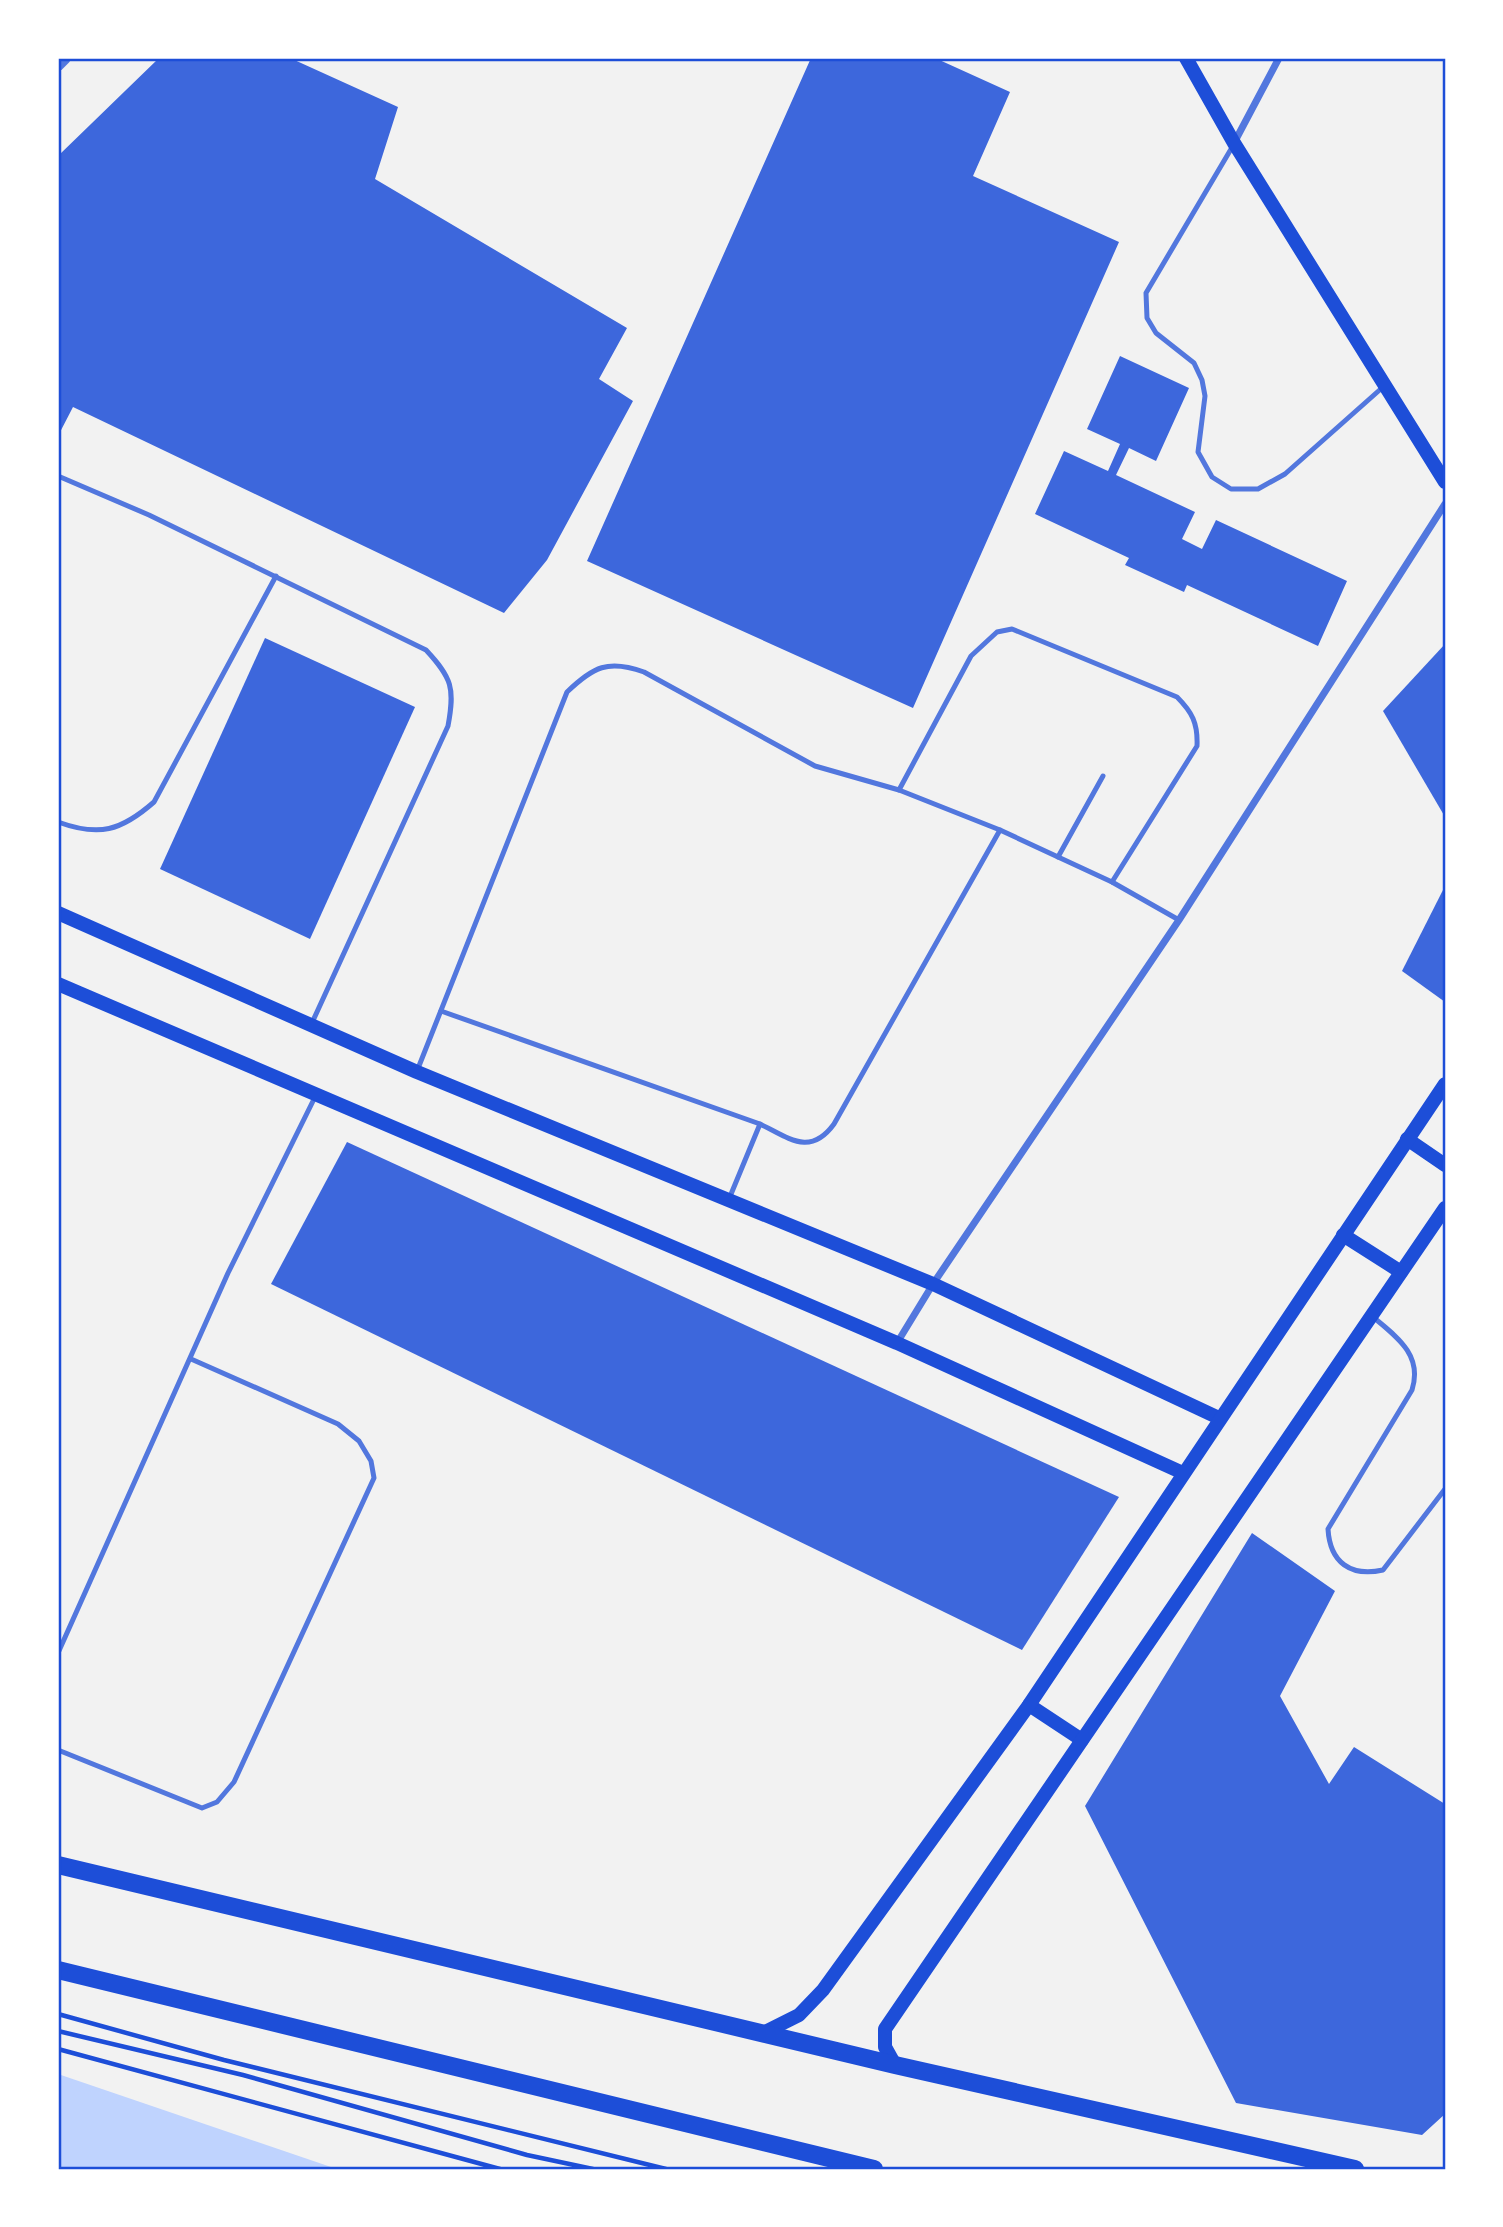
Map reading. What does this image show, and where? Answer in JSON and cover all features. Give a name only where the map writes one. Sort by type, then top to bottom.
[{"type":"main road","points":[[1186,58],[1234,143],[1445,482]]},
{"type":"main road","points":[[58,913],[417,1072],[933,1284],[1219,1418]]},
{"type":"main road","points":[[58,984],[897,1343],[1183,1473]]},
{"type":"main road","points":[[763,2033],[799,2015],[823,1990],[1029,1705],[1445,1084]]},
{"type":"main road","points":[[1407,1139],[1445,1165]]},
{"type":"main road","points":[[895,2065],[885,2047],[885,2029],[1445,1209]]},
{"type":"main road","points":[[1343,1235],[1401,1272]]},
{"type":"main road","points":[[1029,1705],[1082,1740]]},
{"type":"main road","points":[[58,1865],[895,2065],[1354,2169]]},
{"type":"main road","points":[[58,1970],[874,2169]]},
{"type":"street","points":[[58,65],[65,58]]},
{"type":"street","points":[[1234,143],[1279,58]]},
{"type":"street","points":[[897,1343],[933,1284],[1179,920],[1445,504]]},
{"type":"lane","points":[[1234,143],[1146,293],[1147,318],[1156,333],[1194,363],[1202,380],[1205,396],[1198,452],[1212,477],[1231,489],[1258,489],[1285,474],[1386,384]]},
{"type":"lane","points":[[58,476],[149,514],[426,650],[446,671],[453,695],[448,726],[311,1025]]},
{"type":"lane","points":[[58,822],[85,831],[111,829],[136,818],[153,802],[276,576]]},
{"type":"lane","points":[[899,790],[971,656],[997,632],[1012,629],[1177,697],[1193,713],[1198,730],[1197,746],[1112,882]]},
{"type":"lane","points":[[417,1072],[567,692],[586,674],[609,665],[634,668],[816,766],[899,790],[1000,830],[1112,882],[1179,920]]},
{"type":"lane","points":[[1058,857],[1103,776]]},
{"type":"lane","points":[[441,1011],[760,1124],[805,1143],[816,1142],[826,1135],[1000,830]]},
{"type":"lane","points":[[58,1653],[228,1273],[316,1095]]},
{"type":"lane","points":[[729,1199],[760,1124]]},
{"type":"lane","points":[[1371,1316],[1405,1344],[1414,1362],[1416,1378],[1412,1390],[1328,1529],[1329,1545],[1337,1559],[1351,1569],[1366,1574],[1384,1570],[1445,1489]]},
{"type":"lane","points":[[58,1750],[202,1808],[217,1802],[234,1782],[374,1479],[371,1461],[359,1441],[338,1424],[191,1359]]},
{"type":"lane","points":[[58,1870],[98,1875]]},
{"type":"path","points":[[58,2014],[224,2060],[666,2169]]},
{"type":"path","points":[[58,2031],[243,2076],[527,2155],[593,2169]]},
{"type":"path","points":[[58,2049],[500,2169]]},
{"type":"water","points":[[58,2074],[331,2167],[343,2169],[58,2169]]},
{"type":"building","points":[[159,58],[290,58],[398,107],[375,179],[627,328],[599,379],[633,401],[547,560],[504,613],[73,407],[58,436],[58,156]]},
{"type":"building","points":[[811,58],[935,58],[1010,92],[973,176],[1119,242],[913,708],[587,561]]},
{"type":"building","points":[[1120,356],[1189,388],[1156,461],[1129,448],[1116,475],[1195,512],[1182,539],[1202,549],[1216,520],[1347,581],[1318,646],[1187,585],[1184,592],[1125,565],[1129,558],[1035,514],[1064,451],[1108,471],[1120,444],[1087,429]]},
{"type":"building","points":[[265,638],[415,707],[310,939],[160,869]]},
{"type":"building","points":[[1445,644],[1445,817],[1383,711]]},
{"type":"building","points":[[1445,886],[1445,1002],[1402,971]]},
{"type":"building","points":[[347,1142],[1119,1497],[1022,1650],[271,1284]]},
{"type":"building","points":[[1252,1533],[1335,1591],[1280,1696],[1329,1784],[1354,1747],[1445,1804],[1445,2114],[1422,2135],[1236,2103],[1085,1806]]}]
